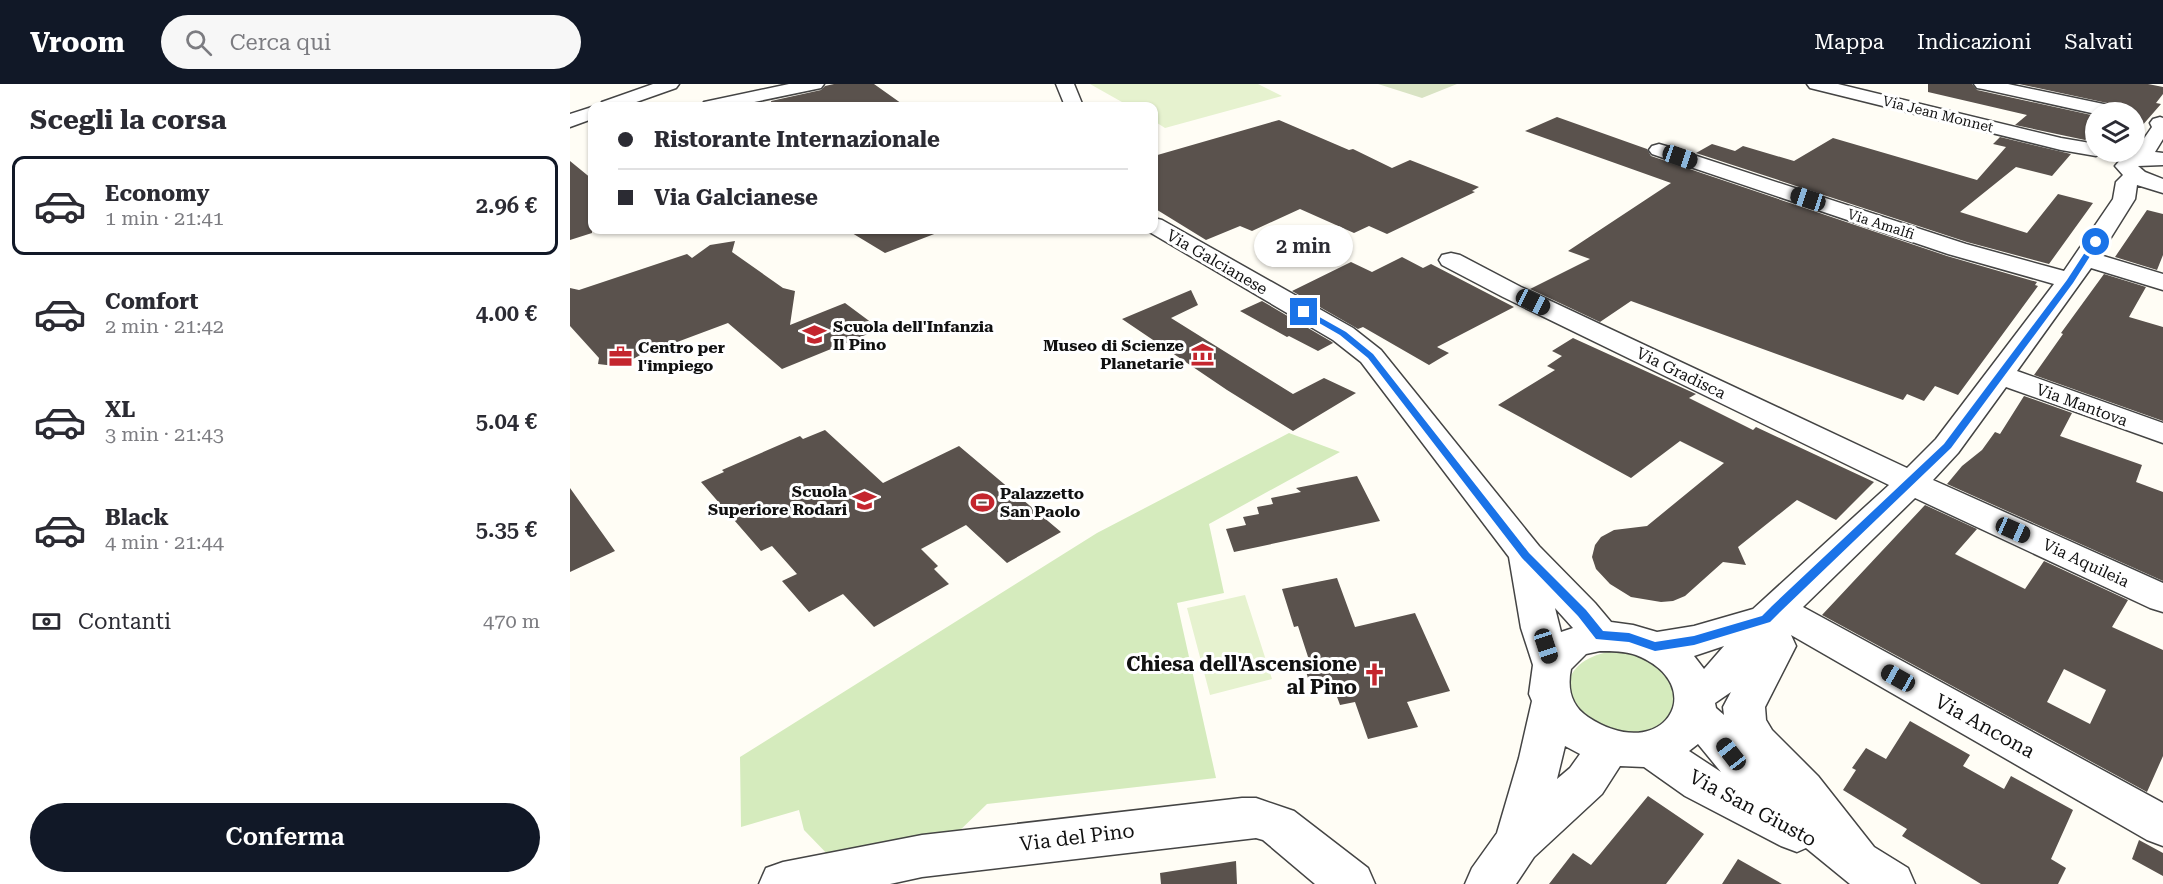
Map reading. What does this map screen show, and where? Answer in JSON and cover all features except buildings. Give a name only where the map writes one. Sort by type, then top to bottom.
[{"type":"street","points":[[620,102],[670,84]]},
{"type":"street","points":[[730,102],[815,84]]},
{"type":"street","points":[[1065,84],[1072,102]]},
{"type":"street","name":"Via Jean Monnet","points":[[1816,84],[2142,164]]},
{"type":"street","points":[[1983,84],[2085,106]]},
{"type":"street","points":[[1695,705],[1723,677],[1771,614],[1911,483],[1947,446],[2070,281],[2124,199],[2127,182],[2142,164],[2149,144],[2162,127],[2158,131]]},
{"type":"street","name":"Via Jean Monnet","points":[[2061,144],[2085,148]]},
{"type":"street","name":"Via Amalfi","points":[[1659,150],[1957,249],[2070,281]]},
{"type":"street","points":[[2124,199],[2163,188],[2142,164]]},
{"type":"street","name":"Via Galcianese","points":[[1158,227],[1343,334],[1371,356],[1526,555],[1582,613],[1600,636]]},
{"type":"street","points":[[2085,258],[2163,282]]},
{"type":"street","name":"Via Gradisca","points":[[1451,260],[1512,292],[1911,483]]},
{"type":"street","name":"Via Mantova","points":[[2001,375],[2163,434]]},
{"type":"street","name":"Via Aquileia","points":[[1911,483],[2163,598]]},
{"type":"street","name":"Via Galcianese","points":[[1526,555],[1552,683],[1564,721],[1577,732],[1609,748],[1652,750],[1676,740],[1688,729],[1695,705]]},
{"type":"street","points":[[1655,647],[1694,641],[1771,614]]},
{"type":"street","points":[[1771,614],[1776,646],[1744,707],[1745,722],[1757,743],[1802,790],[1874,873]]},
{"type":"street","name":"Via Ancona","points":[[1771,614],[2163,826]]},
{"type":"street","points":[[1552,683],[1558,655],[1576,642],[1600,636],[1629,637],[1655,647],[1679,665],[1689,678],[1695,705]]},
{"type":"street","name":"Via Galcianese","points":[[1518,842],[1541,758],[1552,683]]},
{"type":"street","name":"Via San Giusto","points":[[1695,705],[1712,730],[1752,777],[1874,873]]},
{"type":"street","name":"Via Galcianese","points":[[1489,884],[1518,842],[1586,781],[1609,748]]},
{"type":"street","name":"Via San Giusto","points":[[1652,750],[1701,783],[1874,873]]},
{"type":"street","name":"Via del Pino","points":[[783,884],[922,856],[1242,818],[1256,818],[1278,825],[1351,884]]},
{"type":"green space","points":[[1090,84],[1258,84],[1282,96],[1165,128],[1158,124],[1158,102],[1122,102]]},
{"type":"green space","points":[[1378,84],[1457,84],[1422,98]]},
{"type":"green space","points":[[1289,433],[1340,452],[1209,524],[1224,593],[1177,603],[1216,778],[987,804],[952,838],[835,862],[804,830],[799,810],[741,827],[740,757],[1097,533]]},
{"type":"green space","points":[[1245,595],[1272,679],[1210,695],[1187,608]]},
{"type":"green space","points":[[1615,651],[1651,661],[1659,667],[1670,683],[1678,708],[1650,736],[1609,732],[1596,727],[1574,704],[1569,693],[1572,673],[1580,665],[1589,658]]},
{"type":"place","name":"Scuola dell'Infanzia Il Pino","points":[[815,335]]},
{"type":"place","name":"Museo di Scienze Planetarie","points":[[1202,354]]},
{"type":"place","name":"Centro per l'impiego","points":[[620,356]]},
{"type":"place","name":"Scuola Superiore Rodari","points":[[865,500]]},
{"type":"place","name":"Palazzetto San Paolo","points":[[982,502]]},
{"type":"place","name":"Chiesa dell'Ascensione al Pino","points":[[1375,675]]},
{"type":"route","points":[[1304,312],[1343,334],[1371,356],[1526,555],[1582,613],[1600,636],[1629,637],[1655,647],[1694,641],[1766,619],[1911,483],[1947,446],[2070,281],[2096,242]]}]
